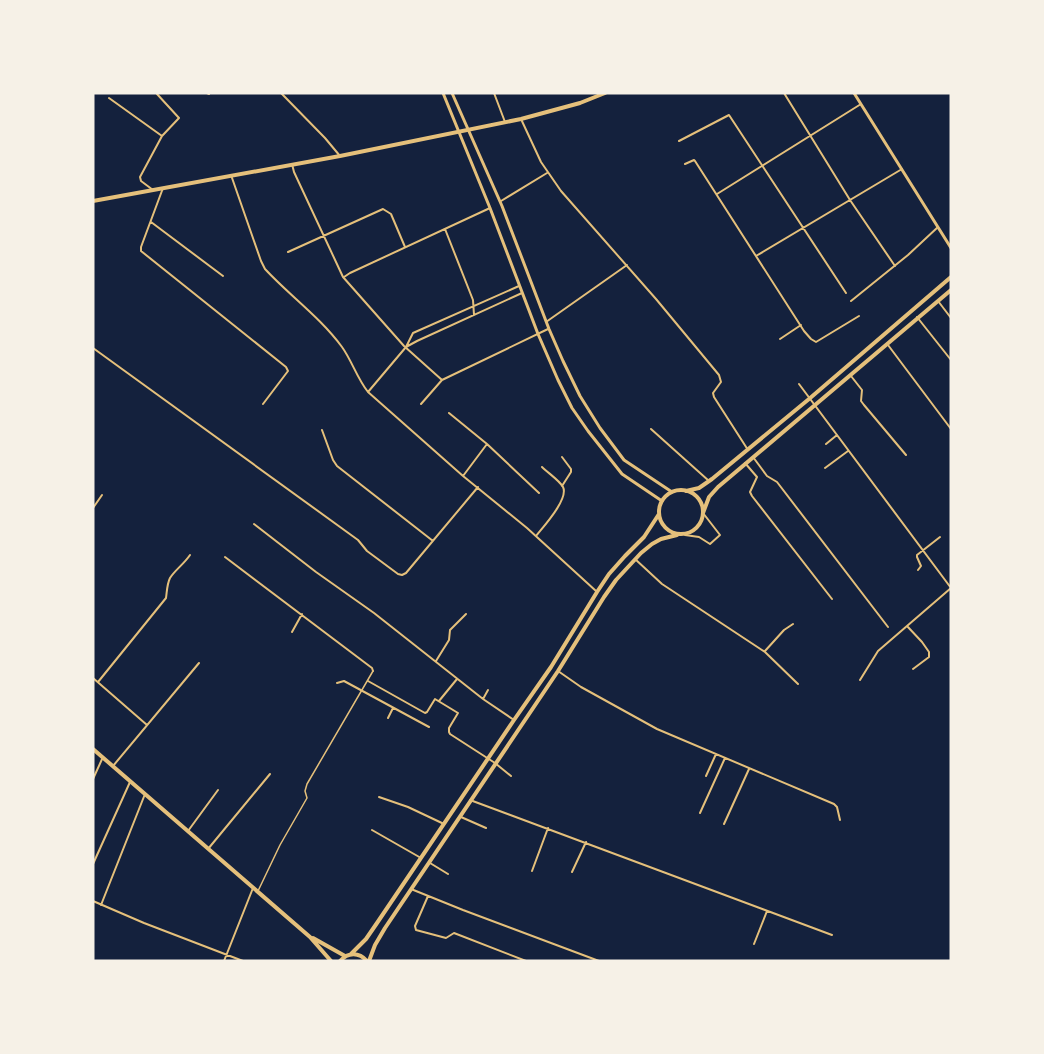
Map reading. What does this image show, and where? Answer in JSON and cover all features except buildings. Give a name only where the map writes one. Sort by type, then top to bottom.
[{"type":"main road","points":[[93,201],[469,130],[580,103],[605,93]]},
{"type":"main road","points":[[351,954],[366,939],[551,667],[609,574],[652,526],[666,495],[679,490],[699,488],[710,481],[951,277]]},
{"type":"main road","points":[[340,961],[351,954],[359,955],[368,961],[375,945],[411,889],[558,671],[604,597],[635,559],[661,539],[692,532],[698,527],[709,497],[718,487],[951,290]]},
{"type":"main road","points":[[912,311],[917,318]]},
{"type":"main road","points":[[686,491],[698,498],[703,513]]},
{"type":"main road","points":[[658,514],[664,527],[677,535]]},
{"type":"main road","points":[[93,749],[310,937],[331,961]]},
{"type":"main road","points":[[310,937],[345,956]]},
{"type":"street","points":[[281,93],[340,156]]},
{"type":"street","points":[[443,93],[562,390],[588,431],[622,474],[662,501]]},
{"type":"street","points":[[452,93],[500,202],[562,361],[580,396],[624,460],[672,492]]},
{"type":"street","points":[[494,93],[505,122]]},
{"type":"street","points":[[784,93],[850,200],[895,266]]},
{"type":"street","points":[[854,93],[951,248]]},
{"type":"street","points":[[153,190],[141,181],[140,177],[162,136],[179,118],[158,94]]},
{"type":"street","points":[[109,98],[162,136]]},
{"type":"street","points":[[717,194],[861,104]]},
{"type":"street","points":[[679,141],[729,115],[846,293]]},
{"type":"street","points":[[521,119],[547,173],[719,375],[721,382],[713,393],[714,397],[748,450]]},
{"type":"street","points":[[685,164],[695,161],[811,339],[816,342],[859,316]]},
{"type":"street","points":[[292,164],[343,277],[406,347],[442,380]]},
{"type":"street","points":[[756,256],[902,169]]},
{"type":"street","points":[[500,202],[547,173]]},
{"type":"street","points":[[231,175],[265,268],[343,348],[368,392],[463,476],[536,536],[597,592]]},
{"type":"street","points":[[163,188],[141,250],[143,254],[288,369],[263,404]]},
{"type":"street","points":[[343,277],[490,208]]},
{"type":"street","points":[[288,252],[382,209],[391,214],[405,247]]},
{"type":"street","points":[[151,222],[223,276]]},
{"type":"street","points":[[851,301],[895,266],[938,227]]},
{"type":"street","points":[[445,229],[474,306],[474,315]]},
{"type":"street","points":[[546,322],[627,265]]},
{"type":"street","points":[[368,392],[406,347],[413,333],[519,286]]},
{"type":"street","points":[[406,347],[522,294]]},
{"type":"street","points":[[938,301],[951,318]]},
{"type":"street","points":[[917,318],[951,360]]},
{"type":"street","points":[[780,339],[801,325]]},
{"type":"street","points":[[421,404],[442,380],[549,329]]},
{"type":"street","points":[[887,344],[951,429]]},
{"type":"street","points":[[93,348],[357,539],[367,551],[398,574],[406,573],[478,488]]},
{"type":"street","points":[[850,375],[862,390],[861,400],[864,405],[906,455]]},
{"type":"street","points":[[799,384],[951,588],[878,651],[860,680]]},
{"type":"street","points":[[449,413],[487,444],[539,493]]},
{"type":"street","points":[[651,429],[710,481]]},
{"type":"street","points":[[322,430],[337,466],[433,541]]},
{"type":"street","points":[[826,444],[837,435]]},
{"type":"street","points":[[463,476],[487,444]]},
{"type":"street","points":[[825,468],[848,451]]},
{"type":"street","points":[[562,457],[571,472],[562,486]]},
{"type":"street","points":[[753,457],[767,476],[777,482],[888,627]]},
{"type":"street","points":[[746,463],[757,477],[750,492],[752,496],[832,599]]},
{"type":"street","points":[[536,536],[562,502],[564,493],[562,486],[542,467]]},
{"type":"street","points":[[93,508],[102,495]]},
{"type":"street","points":[[685,534],[699,537],[710,544],[720,535],[703,513]]},
{"type":"street","points":[[254,524],[513,720]]},
{"type":"street","points":[[918,570],[921,566],[917,557],[922,549],[940,537]]},
{"type":"street","points":[[98,682],[166,598],[169,581],[190,555]]},
{"type":"street","points":[[225,557],[302,614],[373,671]]},
{"type":"street","points":[[635,559],[662,584],[765,652],[798,684]]},
{"type":"street","points":[[93,561],[93,566]]},
{"type":"street","points":[[292,632],[302,614]]},
{"type":"street","points":[[436,661],[449,640],[450,630],[466,614]]},
{"type":"street","points":[[765,652],[784,630],[793,624]]},
{"type":"street","points":[[907,626],[929,652],[929,657],[914,669]]},
{"type":"street","points":[[113,766],[199,663]]},
{"type":"street","points":[[558,671],[581,687],[657,729],[834,804],[840,820]]},
{"type":"street","points":[[93,678],[147,725]]},
{"type":"street","points":[[439,701],[457,679]]},
{"type":"street","points":[[337,683],[344,681],[429,727]]},
{"type":"street","points":[[368,681],[425,713],[435,699],[458,713],[449,728],[450,734],[489,758],[511,776]]},
{"type":"street","points":[[483,699],[488,690]]},
{"type":"street","points":[[388,718],[393,708]]},
{"type":"street","points":[[706,776],[716,754]]},
{"type":"street","points":[[93,779],[103,757]]},
{"type":"street","points":[[700,813],[725,758]]},
{"type":"street","points":[[724,824],[749,768]]},
{"type":"street","points":[[208,849],[270,774]]},
{"type":"street","points":[[93,864],[130,781]]},
{"type":"street","points":[[188,831],[218,790]]},
{"type":"street","points":[[101,905],[145,794]]},
{"type":"street","points":[[380,797],[444,824]]},
{"type":"street","points":[[470,800],[832,935]]},
{"type":"street","points":[[459,816],[486,828]]},
{"type":"street","points":[[532,871],[548,828]]},
{"type":"street","points":[[372,830],[421,858]]},
{"type":"street","points":[[572,872],[586,842]]},
{"type":"street","points":[[429,863],[448,874]]},
{"type":"street","points":[[411,889],[599,961]]},
{"type":"street","points":[[224,961],[255,890]]},
{"type":"street","points":[[428,896],[415,926],[417,930],[446,938],[454,933],[526,961]]},
{"type":"street","points":[[93,901],[243,961]]},
{"type":"street","points":[[754,944],[767,911]]},
{"type":"lane","points":[[255,890],[307,798],[305,790],[307,784],[373,671]]}]
